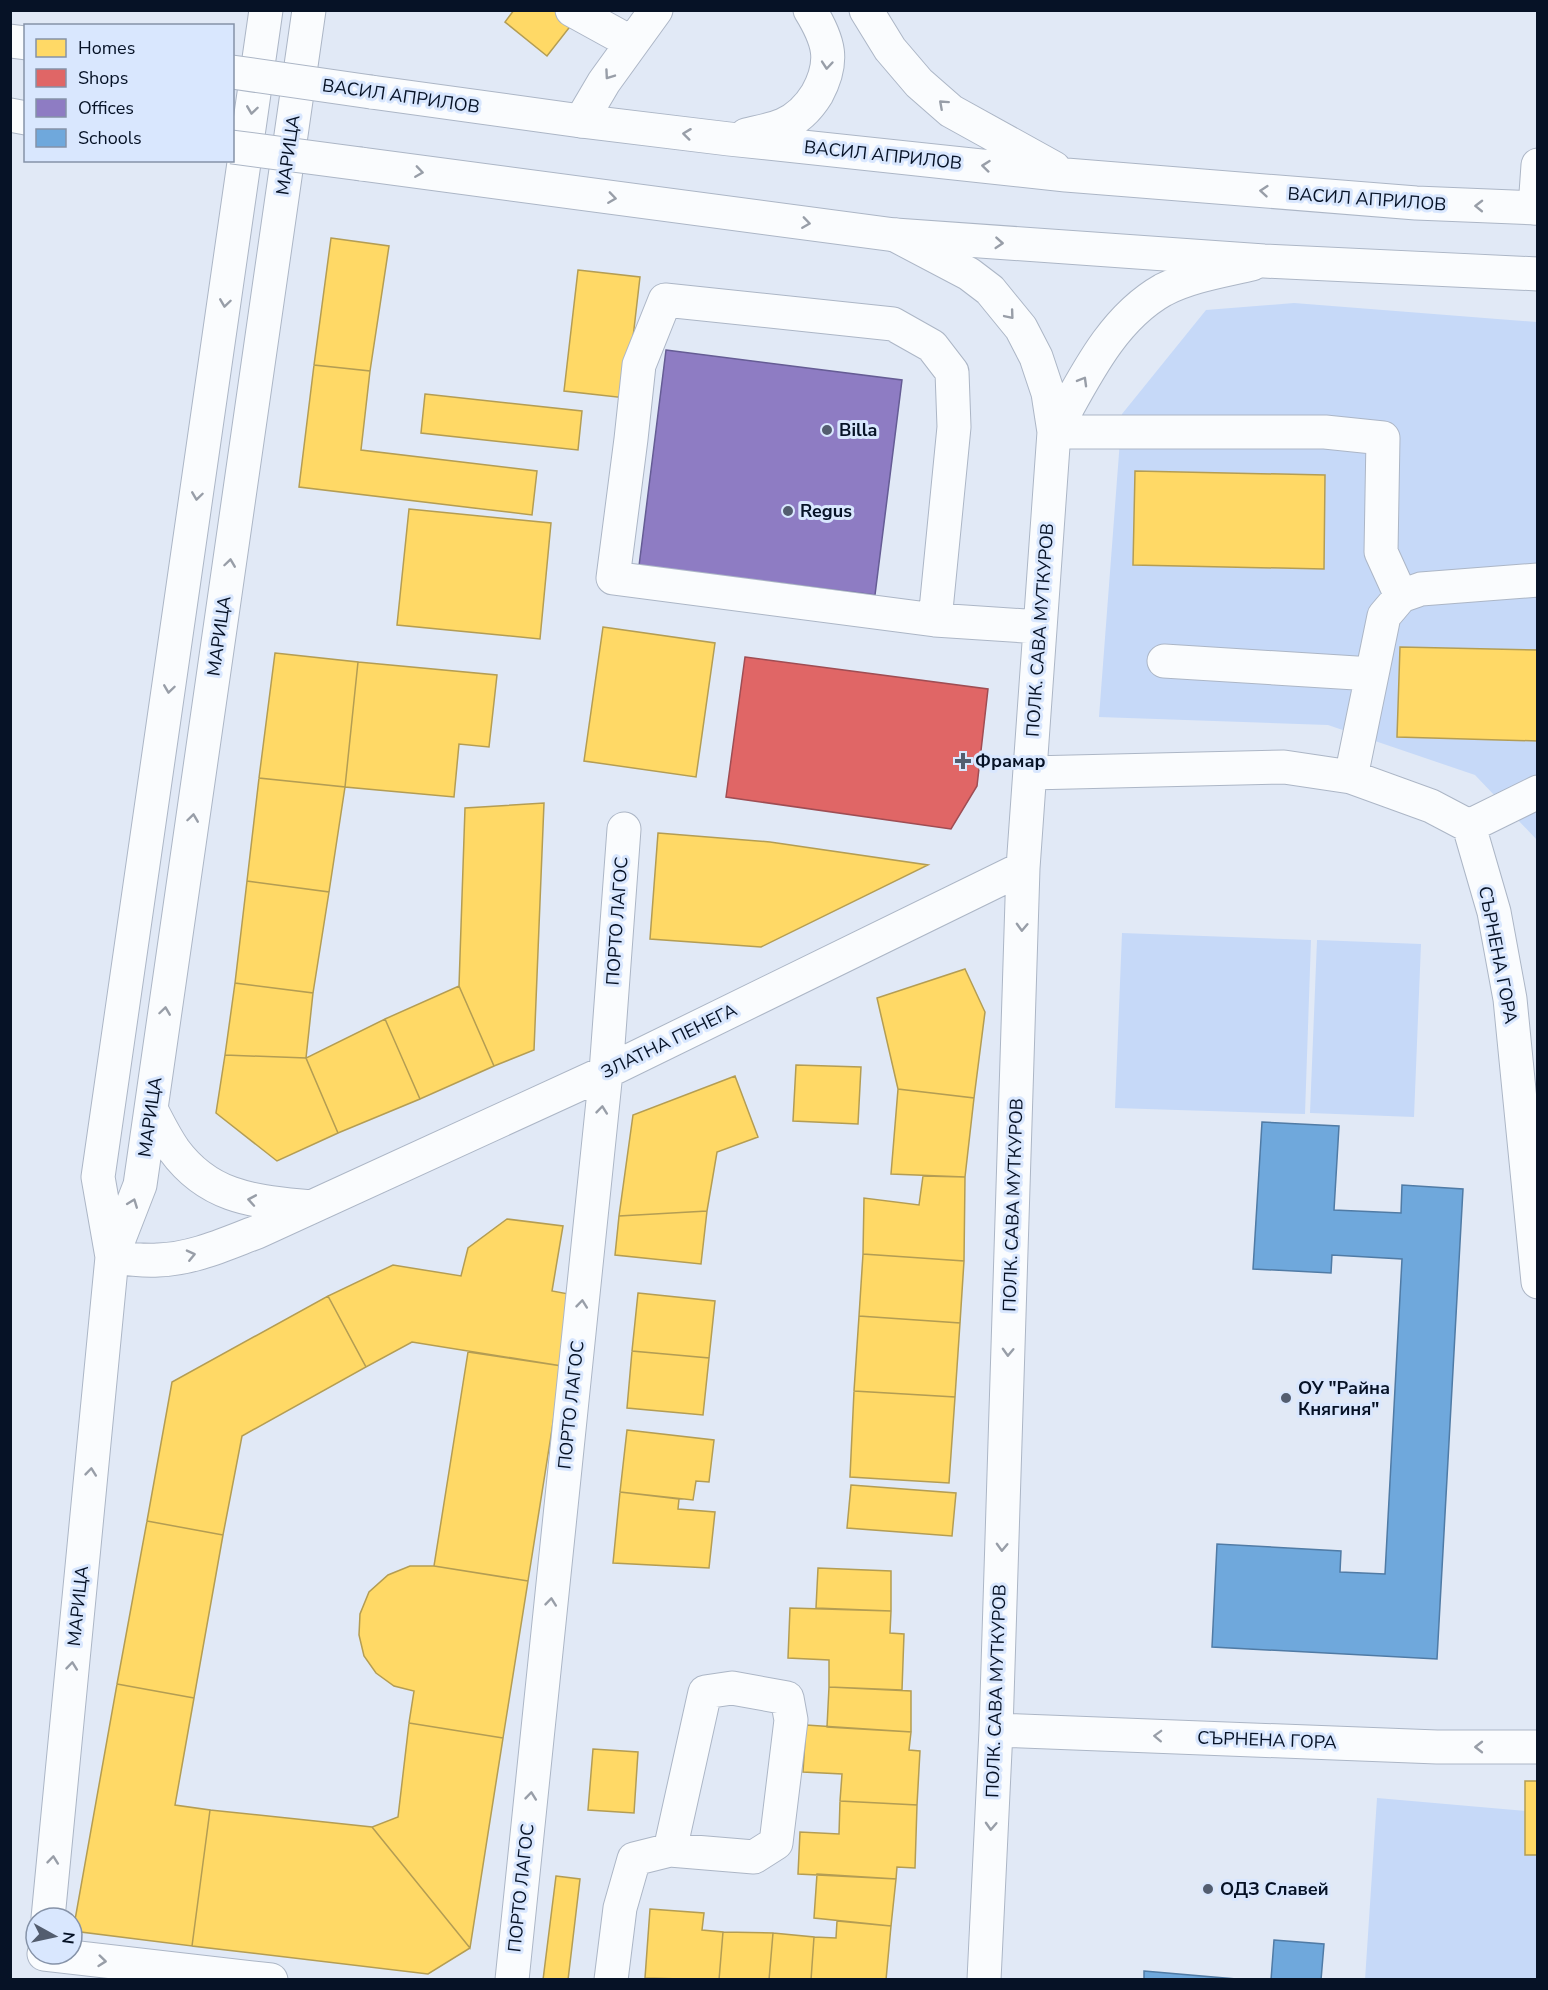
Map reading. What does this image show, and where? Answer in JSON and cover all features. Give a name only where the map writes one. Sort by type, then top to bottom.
[{"type":"street","name":"МАРИЦА","points":[[49,1906],[112,1257],[98,1177],[266,10]]},
{"type":"street","name":"МАРИЦА","points":[[112,1257],[140,1185],[309,10]]},
{"type":"street","points":[[572,10],[632,43]]},
{"type":"street","points":[[581,121],[604,82],[656,10]]},
{"type":"street","points":[[729,139],[783,125],[798,116],[811,104],[825,79],[829,63],[824,34],[810,10]]},
{"type":"street","points":[[866,10],[897,57],[919,82],[951,111],[1066,175]]},
{"type":"street","name":"ВАСИЛ АПРИЛОВ","points":[[234,72],[581,121],[1066,175],[1416,203],[1536,208]]},
{"type":"street","points":[[234,147],[895,235],[1264,261],[1538,274]]},
{"type":"street","points":[[1536,208],[1538,165]]},
{"type":"street","points":[[895,235],[969,274],[990,290],[1021,328],[1036,357],[1048,393],[1054,432]]},
{"type":"street","points":[[1054,432],[1103,349],[1134,310],[1164,290],[1198,276],[1264,261]]},
{"type":"street","points":[[935,620],[954,428],[952,372],[932,345],[893,324],[665,300],[639,365],[613,578],[935,620],[1040,627]]},
{"type":"street","points":[[1054,432],[1325,432],[1383,438],[1381,552],[1401,596]]},
{"type":"street","name":"ПОЛК. САВА МУТКУРОВ","points":[[984,1980],[996,1730],[1023,868],[1054,432]]},
{"type":"street","points":[[1351,777],[1384,616],[1401,596],[1421,589],[1538,580]]},
{"type":"street","points":[[1164,661],[1372,674]]},
{"type":"street","points":[[1030,773],[1284,767],[1351,777],[1431,806],[1469,826],[1538,792]]},
{"type":"street","name":"СЪРНЕНА ГОРА","points":[[1469,826],[1494,912],[1524,997],[1538,1282]]},
{"type":"street","name":"ПОРТО ЛАГОС","points":[[512,1980],[606,1072],[624,830]]},
{"type":"street","name":"ЗЛАТНА ПЕНЕГА","points":[[112,1257],[159,1260],[200,1253],[257,1232],[606,1072],[1023,868]]},
{"type":"street","points":[[151,1109],[173,1149],[193,1170],[218,1189],[239,1197],[310,1207]]},
{"type":"street","points":[[611,1980],[621,1908],[634,1859],[670,1850],[754,1857],[776,1843],[791,1720],[787,1698],[732,1688],[705,1692],[670,1850]]},
{"type":"street","name":"СЪРНЕНА ГОРА","points":[[996,1730],[1437,1747],[1538,1747]]},
{"type":"street","points":[[84,1959],[271,1980]]},
{"type":"shaded area","points":[[1294,303],[1537,322],[1537,840],[1475,775],[1328,725],[1099,717],[1122,414],[1206,310]]},
{"type":"shaded area","points":[[1122,933],[1311,940],[1305,1114],[1115,1108]]},
{"type":"shaded area","points":[[1317,940],[1421,944],[1414,1117],[1310,1113]]},
{"type":"shaded area","points":[[1377,1798],[1537,1812],[1537,1979],[1365,1980]]},
{"type":"building: Homes","points":[[514,10],[583,10],[547,56],[505,22]]},
{"type":"building: Homes","points":[[331,238],[389,246],[370,371],[314,365]]},
{"type":"building: Homes","points":[[578,270],[640,277],[626,398],[564,391]]},
{"type":"building: Homes","points":[[314,365],[370,371],[361,450],[537,471],[532,515],[299,487]]},
{"type":"building: Homes","points":[[425,394],[582,411],[578,450],[421,433]]},
{"type":"building: Homes","points":[[1135,471],[1325,475],[1324,569],[1133,565]]},
{"type":"building: Homes","points":[[409,509],[551,523],[540,639],[397,625]]},
{"type":"building: Homes","points":[[603,627],[715,643],[696,777],[584,761]]},
{"type":"building: Homes","points":[[1400,647],[1538,650],[1538,741],[1397,737]]},
{"type":"building: Homes","points":[[275,653],[358,662],[345,787],[259,778]]},
{"type":"building: Homes","points":[[358,662],[497,675],[489,747],[459,744],[454,797],[345,787]]},
{"type":"building: Homes","points":[[259,778],[345,787],[329,892],[247,881]]},
{"type":"building: Homes","points":[[544,803],[534,1050],[494,1066],[459,986],[465,808]]},
{"type":"building: Homes","points":[[658,833],[770,842],[928,865],[761,947],[650,939]]},
{"type":"building: Homes","points":[[247,881],[329,892],[313,993],[235,983]]},
{"type":"building: Homes","points":[[965,969],[985,1012],[974,1098],[898,1089],[877,998]]},
{"type":"building: Homes","points":[[235,983],[313,993],[306,1058],[225,1055]]},
{"type":"building: Homes","points":[[459,986],[494,1066],[420,1099],[385,1019]]},
{"type":"building: Homes","points":[[385,1019],[420,1099],[338,1133],[306,1058]]},
{"type":"building: Homes","points":[[225,1055],[306,1058],[338,1133],[277,1161],[216,1113]]},
{"type":"building: Homes","points":[[796,1065],[861,1067],[858,1124],[793,1121]]},
{"type":"building: Homes","points":[[735,1076],[758,1137],[717,1152],[707,1211],[619,1216],[633,1115]]},
{"type":"building: Homes","points":[[898,1089],[974,1098],[965,1177],[891,1174]]},
{"type":"building: Homes","points":[[923,1176],[965,1177],[964,1261],[863,1254],[864,1198],[919,1205]]},
{"type":"building: Homes","points":[[707,1211],[701,1264],[615,1255],[619,1216]]},
{"type":"building: Homes","points":[[507,1219],[563,1226],[552,1291],[574,1295],[562,1366],[412,1342],[366,1367],[328,1296],[393,1265],[461,1276],[468,1248]]},
{"type":"building: Homes","points":[[863,1254],[964,1261],[960,1323],[859,1316]]},
{"type":"building: Homes","points":[[638,1293],[715,1301],[709,1358],[632,1351]]},
{"type":"building: Homes","points":[[328,1296],[366,1367],[242,1436],[223,1535],[147,1521],[172,1382]]},
{"type":"building: Homes","points":[[859,1316],[960,1323],[955,1397],[854,1391]]},
{"type":"building: Homes","points":[[632,1351],[709,1358],[703,1415],[627,1408]]},
{"type":"building: Homes","points":[[468,1352],[562,1366],[528,1581],[434,1566]]},
{"type":"building: Homes","points":[[854,1391],[955,1397],[949,1483],[850,1477]]},
{"type":"building: Homes","points":[[627,1430],[714,1440],[709,1482],[696,1481],[693,1500],[620,1492]]},
{"type":"building: Homes","points":[[851,1485],[956,1493],[952,1536],[847,1528]]},
{"type":"building: Homes","points":[[620,1492],[679,1499],[678,1509],[715,1512],[709,1568],[613,1563]]},
{"type":"building: Homes","points":[[147,1521],[223,1535],[194,1698],[117,1684]]},
{"type":"building: Homes","points":[[410,1566],[434,1566],[528,1581],[503,1738],[409,1723],[414,1691],[394,1686],[376,1673],[364,1656],[359,1635],[360,1614],[369,1592],[388,1575]]},
{"type":"building: Homes","points":[[818,1568],[891,1571],[891,1611],[816,1608]]},
{"type":"building: Homes","points":[[790,1608],[891,1611],[890,1633],[904,1634],[902,1690],[829,1687],[829,1660],[788,1658]]},
{"type":"building: Homes","points":[[117,1684],[194,1698],[175,1805],[210,1810],[192,1946],[84,1932],[84,1906],[77,1906]]},
{"type":"building: Homes","points":[[829,1687],[911,1691],[911,1732],[827,1727]]},
{"type":"building: Homes","points":[[409,1723],[503,1738],[470,1948],[372,1827],[398,1817]]},
{"type":"building: Homes","points":[[806,1725],[911,1732],[909,1750],[920,1751],[917,1805],[840,1801],[842,1774],[803,1772]]},
{"type":"building: Homes","points":[[593,1749],[638,1752],[634,1813],[588,1810]]},
{"type":"building: Homes","points":[[1525,1781],[1538,1781],[1538,1855],[1525,1855]]},
{"type":"building: Homes","points":[[840,1801],[917,1805],[915,1868],[897,1867],[896,1879],[798,1874],[800,1832],[839,1834]]},
{"type":"building: Homes","points":[[210,1810],[372,1827],[470,1948],[428,1974],[192,1946]]},
{"type":"building: Homes","points":[[817,1874],[896,1879],[891,1926],[814,1918]]},
{"type":"building: Homes","points":[[556,1876],[580,1879],[568,1980],[543,1980]]},
{"type":"building: Homes","points":[[650,1909],[704,1913],[702,1930],[723,1932],[719,1980],[645,1978]]},
{"type":"building: Homes","points":[[837,1921],[891,1926],[886,1980],[811,1980],[814,1937],[836,1938]]},
{"type":"building: Homes","points":[[723,1932],[773,1933],[769,1980],[719,1980]]},
{"type":"building: Homes","points":[[773,1933],[814,1937],[811,1980],[769,1980]]},
{"type":"building: Shops","points":[[745,657],[988,689],[977,786],[951,829],[726,797]]},
{"type":"building: Offices","points":[[666,350],[902,380],[875,595],[639,566]]},
{"type":"building: Schools","points":[[1262,1122],[1339,1126],[1334,1210],[1401,1213],[1402,1185],[1463,1189],[1437,1659],[1212,1647],[1217,1544],[1341,1551],[1340,1572],[1385,1574],[1402,1259],[1332,1255],[1331,1273],[1253,1269]]},
{"type":"building: Schools","points":[[1274,1940],[1324,1944],[1321,1980],[1271,1980]]},
{"type":"building: Schools","points":[[1144,1971],[1236,1979],[1236,1980],[1144,1980]]},
{"type":"place","name":"Billa","points":[[827,430]]},
{"type":"place","name":"Regus","points":[[788,511]]},
{"type":"place","name":"Фрамар","points":[[963,761]]},
{"type":"place","name":"ОУ \"Райна Княгиня\"","points":[[1286,1398]]},
{"type":"place","name":"ОДЗ Славей","points":[[1208,1889]]}]
